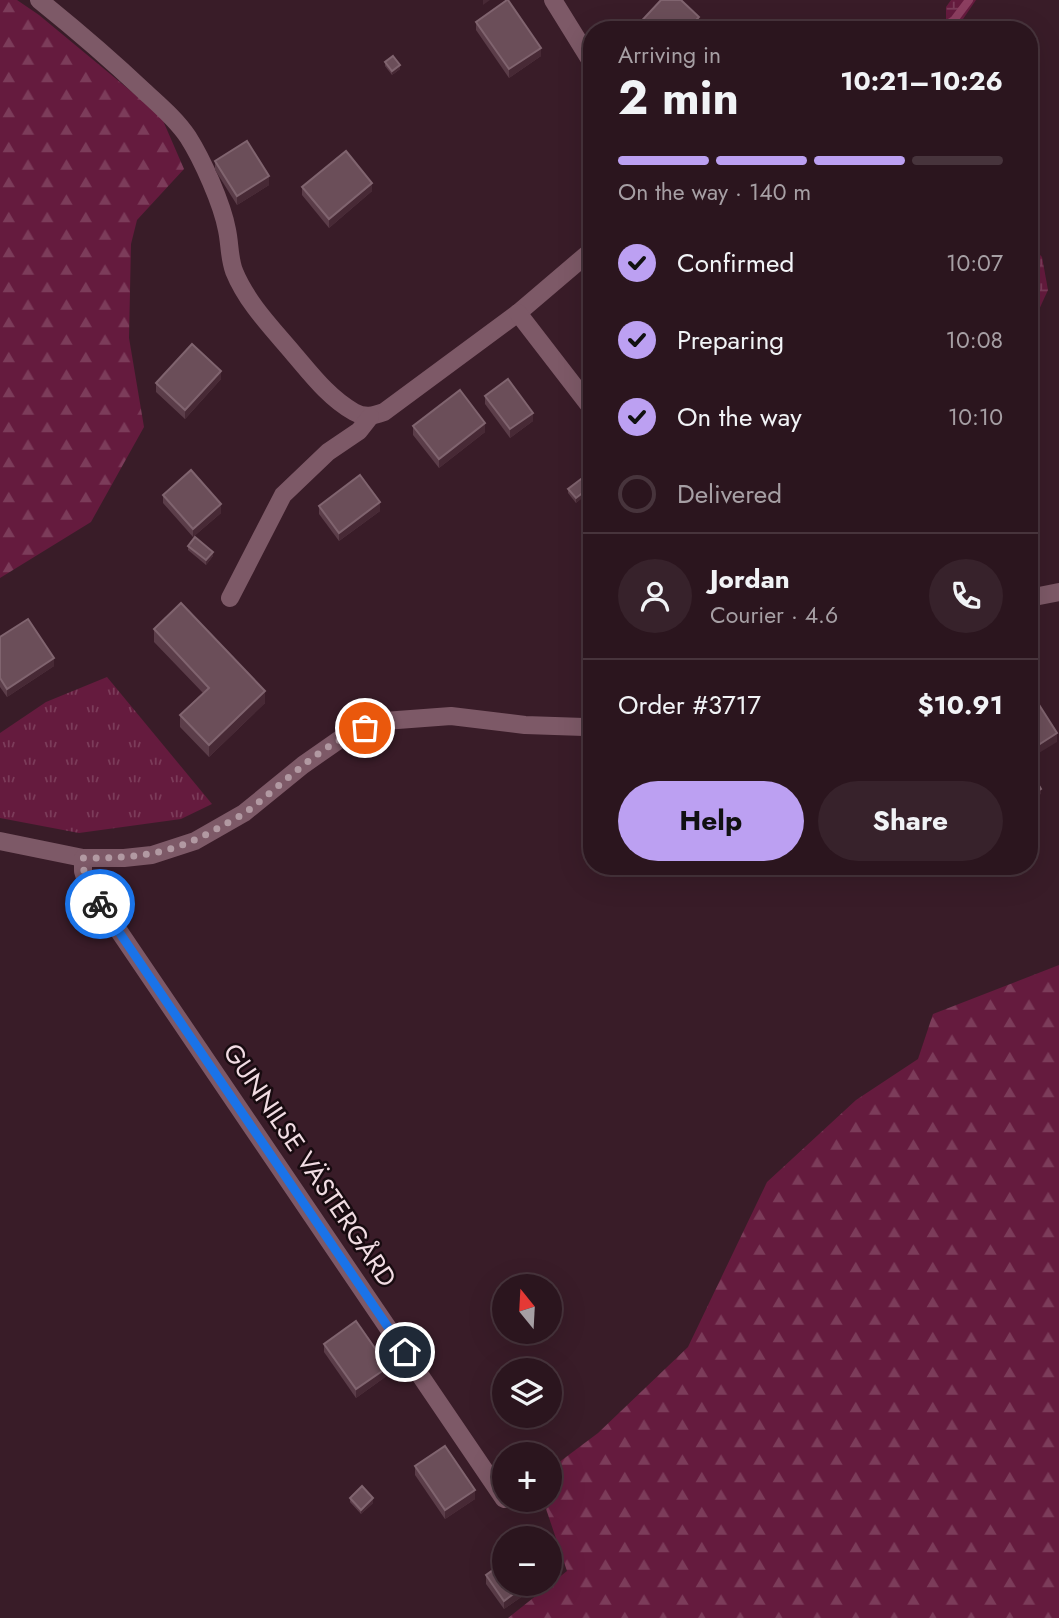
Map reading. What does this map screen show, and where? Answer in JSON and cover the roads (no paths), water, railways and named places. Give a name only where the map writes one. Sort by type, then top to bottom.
[{"type":"street","points":[[39,0],[122,71],[170,115],[186,134],[214,191],[227,228],[229,254],[246,294],[317,382],[355,413],[370,417]]},
{"type":"street","points":[[553,0],[583,48]]},
{"type":"street","points":[[230,598],[283,495],[328,452],[359,431],[370,417],[384,412],[518,313],[583,258]]},
{"type":"street","points":[[518,313],[583,397]]},
{"type":"street","points":[[1038,596],[1059,592]]},
{"type":"street","points":[[0,841],[83,858],[152,855],[195,841],[244,813],[303,765],[346,735],[384,721],[451,716],[525,726],[583,727]]},
{"type":"street","name":"GUNNILSE VÄSTERGÅRD","points":[[83,858],[87,884],[492,1481]]},
{"type":"waterway","points":[[952,21],[969,0]]}]
